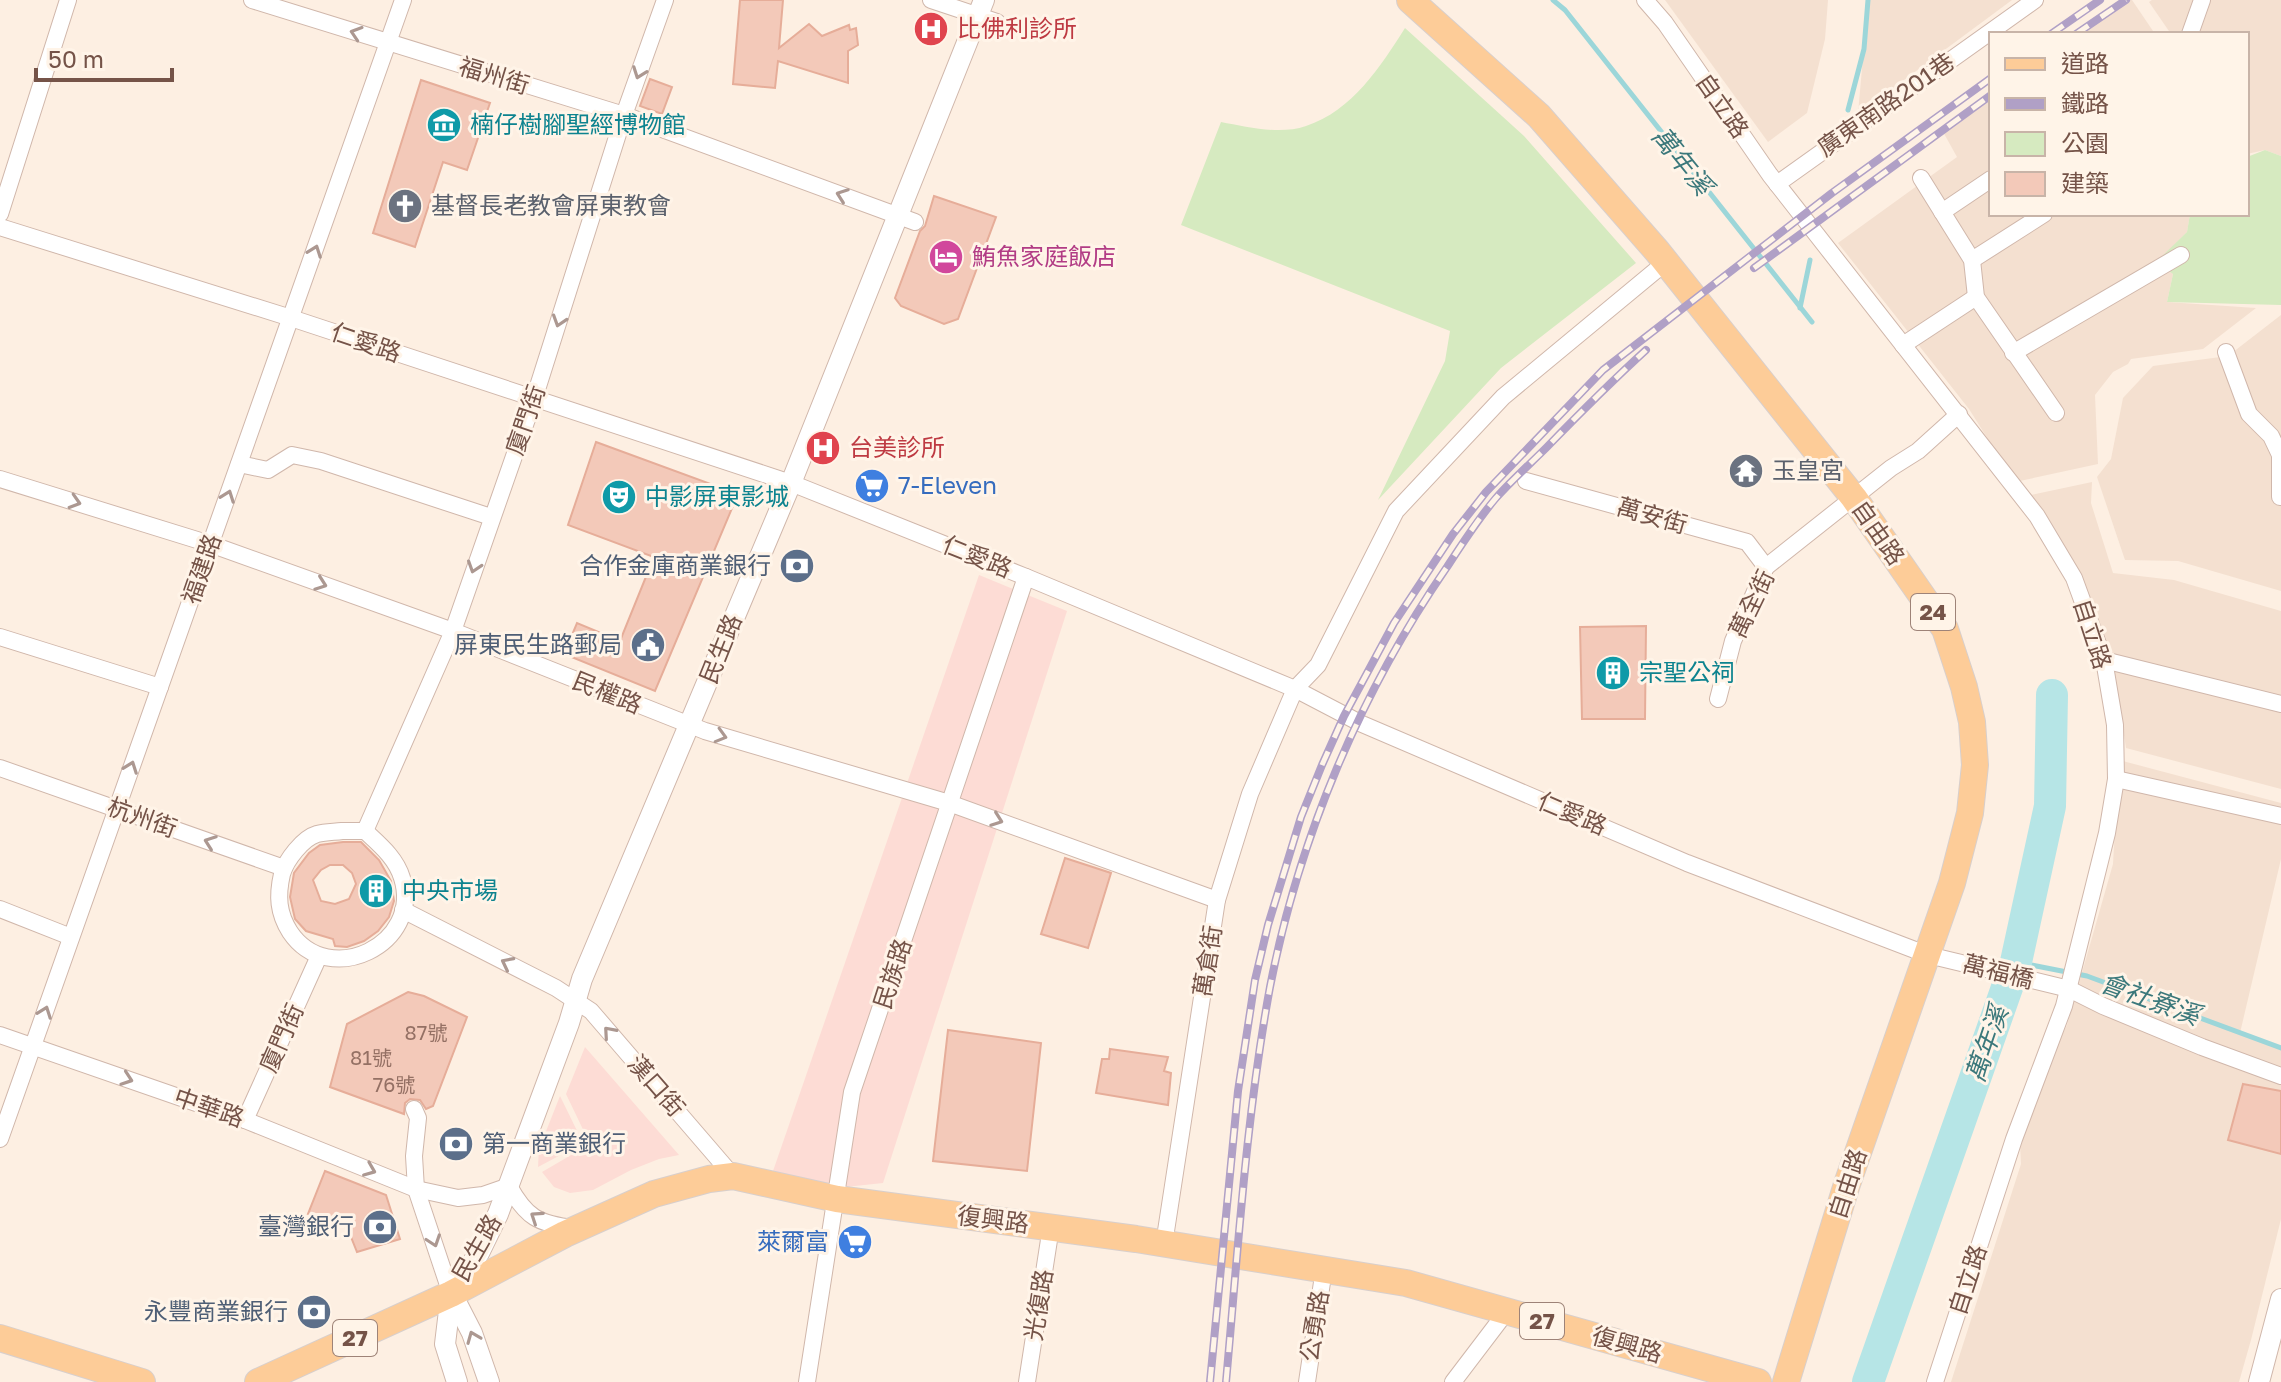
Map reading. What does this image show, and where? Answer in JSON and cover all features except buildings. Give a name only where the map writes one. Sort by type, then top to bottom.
[{"type":"main road","name":"自由路","points":[[1410,0],[1539,116],[1666,262],[1854,498],[1945,629],[1964,687],[1972,722],[1975,765],[1970,813],[1952,883],[1851,1171],[1786,1382]]},
{"type":"main road","name":"復興路","points":[[258,1382],[451,1294],[576,1229],[654,1194],[709,1179],[733,1176],[837,1199],[1051,1227],[1424,1287],[1758,1382]]},
{"type":"main road","points":[[0,1338],[142,1382]]},
{"type":"street","points":[[0,214],[68,0]]},
{"type":"street","name":"福州街","points":[[252,0],[624,115],[906,219]]},
{"type":"street","name":"福建路","points":[[0,1139],[403,0]]},
{"type":"street","name":"廈門街","points":[[365,831],[453,631],[534,399],[624,115],[665,0]]},
{"type":"street","points":[[931,0],[986,13]]},
{"type":"street","name":"自立路","points":[[1645,0],[1665,23],[1777,184],[2037,516],[2074,578],[2104,660],[2115,725],[2116,779],[2107,833],[2064,1006],[2005,1164],[1935,1382]]},
{"type":"street","name":"廣東南路201巷","points":[[1990,32],[2035,0]]},
{"type":"street","points":[[2191,32],[2202,0]]},
{"type":"street","name":"民生路","points":[[451,1294],[479,1253],[509,1186],[576,999],[791,483],[906,219],[986,13]]},
{"type":"street","name":"廣東南路201巷","points":[[1777,184],[1989,33]]},
{"type":"street","points":[[1921,178],[1972,260],[1976,297],[2056,413]]},
{"type":"street","points":[[1942,212],[1989,180]]},
{"type":"street","points":[[1972,260],[2041,216]]},
{"type":"street","name":"仁愛路","points":[[0,227],[291,318],[791,483],[1295,689],[1362,724],[1687,863],[1928,955]]},
{"type":"street","points":[[2013,353],[2181,255]]},
{"type":"street","name":"萬倉街","points":[[1164,1244],[1217,900],[1250,794],[1295,689],[1318,665],[1396,511],[1503,397],[1666,262]]},
{"type":"street","points":[[1903,345],[1976,297]]},
{"type":"street","points":[[2226,352],[2249,414],[2271,436],[2280,455],[2280,497]]},
{"type":"street","name":"萬全街","points":[[1718,699],[1733,641],[1766,567],[1918,451],[1959,414]]},
{"type":"street","points":[[239,464],[268,470],[292,455],[321,461],[491,517]]},
{"type":"street","name":"民權路","points":[[0,479],[210,544],[453,631],[690,725],[949,803],[1217,900]]},
{"type":"street","name":"萬安街","points":[[1526,481],[1747,542],[1766,567]]},
{"type":"street","name":"民族路","points":[[807,1382],[852,1092],[888,994],[1026,577]]},
{"type":"street","points":[[0,637],[160,687]]},
{"type":"street","points":[[2104,660],[2281,704]]},
{"type":"street","name":"杭州街","points":[[0,768],[284,868]]},
{"type":"street","points":[[2116,779],[2281,816]]},
{"type":"street","points":[[365,831],[389,853],[403,880],[403,910],[392,934],[371,952],[346,959],[319,956],[297,942],[282,920],[277,894],[284,868],[298,849],[314,835],[365,831]]},
{"type":"street","points":[[0,909],[71,937]]},
{"type":"street","points":[[403,910],[576,999]]},
{"type":"street","name":"萬福橋","points":[[1928,955],[2069,989],[2188,1041],[2281,1076]]},
{"type":"street","name":"廈門街","points":[[245,1120],[319,956]]},
{"type":"street","name":"漢口街","points":[[576,999],[591,1011],[733,1176]]},
{"type":"street","name":"中華路","points":[[0,1035],[245,1120],[416,1189],[458,1198],[483,1195],[509,1186]]},
{"type":"street","points":[[414,1109],[418,1118],[414,1156],[416,1189],[451,1294],[472,1333],[489,1382]]},
{"type":"street","points":[[509,1186],[519,1204],[535,1219],[549,1226],[576,1229]]},
{"type":"street","name":"光復路","points":[[1027,1382],[1051,1227]]},
{"type":"street","name":"公勇路","points":[[1307,1382],[1324,1269]]},
{"type":"street","points":[[451,1294],[445,1344],[457,1382]]},
{"type":"street","points":[[2259,1382],[2281,1299]]},
{"type":"street","points":[[1453,1382],[1507,1311]]},
{"type":"shaded area","points":[[1665,0],[1828,0],[1825,39],[1807,113],[1768,142]]},
{"type":"shaded area","points":[[1868,0],[2012,0],[1858,114]]},
{"type":"shaded area","points":[[2126,0],[2132,0],[2154,32],[2079,32]]},
{"type":"shaded area","points":[[2281,0],[2281,156],[2265,150],[2249,154],[2249,32],[2170,32],[2149,2]]},
{"type":"shaded area","points":[[1989,96],[1989,216],[2190,216],[2187,232],[2157,262],[2173,274],[2167,302],[2256,308],[2203,349],[2131,359],[2113,372],[2095,395],[2098,464],[2015,482],[1969,409],[1838,243],[1957,157],[1942,130]]},
{"type":"shaded area","points":[[2281,315],[2281,591],[2178,561],[2125,560],[2097,477],[2111,459],[2123,398],[2153,366],[2228,356]]},
{"type":"shaded area","points":[[2092,482],[2091,503],[2113,573],[2174,580],[2281,611],[2281,789],[2126,748],[2112,657],[2051,526],[2031,495]]},
{"type":"shaded area","points":[[979,575],[1067,611],[883,1183],[836,1188],[772,1174]]},
{"type":"shaded area","points":[[2119,760],[2281,803],[2281,859],[2240,1033],[2281,1048],[2281,1219],[2251,1340],[2239,1382],[1951,1382],[2021,1164],[2019,1124],[2067,1025],[2113,864]]},
{"type":"shaded area","points":[[585,1047],[679,1155],[631,1170],[593,1190],[570,1193],[554,1187],[542,1172],[590,1144],[566,1094]]},
{"type":"shaded area","points":[[560,1096],[583,1143],[538,1167],[539,1149]]},
{"type":"green space","points":[[1405,28],[1524,136],[1636,263],[1501,368],[1378,500],[1445,361],[1450,331],[1181,225],[1221,122],[1285,130],[1322,119],[1338,110],[1364,86]]},
{"type":"green space","points":[[2265,150],[2281,156],[2281,305],[2167,302],[2173,274],[2156,262],[2187,232],[2190,216],[2249,216],[2249,156]]},
{"type":"waterway","name":"萬年溪","points":[[1553,0],[1565,10],[1812,322]]},
{"type":"waterway","points":[[1848,110],[1864,49],[1868,0]]},
{"type":"waterway","points":[[1800,308],[1810,260]]},
{"type":"waterway","name":"萬年溪","points":[[1868,1382],[2016,962],[2050,806],[2052,695]]},
{"type":"waterway","name":"會社寮溪","points":[[2016,962],[2087,976],[2281,1048]]},
{"type":"railway","points":[[2054,32],[2100,0]]},
{"type":"railway","points":[[2079,32],[2126,0]]},
{"type":"railway","points":[[1210,1382],[1238,1091],[1255,980],[1268,925],[1301,817],[1322,765],[1344,716],[1394,623],[1453,534],[1486,492],[1603,370],[1832,193],[1989,79]]},
{"type":"railway","points":[[1754,268],[1989,96]]},
{"type":"railway","points":[[1226,1382],[1249,1134],[1270,987],[1298,876],[1337,768],[1387,664],[1483,514],[1508,485],[1646,350]]},
{"type":"place","name":"比佛利診所","points":[[931,29]]},
{"type":"place","name":"楠仔樹腳聖經博物館","points":[[444,125]]},
{"type":"place","name":"基督長老教會屏東教會","points":[[405,206]]},
{"type":"place","name":"鮪魚家庭飯店","points":[[946,257]]},
{"type":"place","name":"台美診所","points":[[823,448]]},
{"type":"place","name":"玉皇宮","points":[[1746,471]]},
{"type":"place","name":"7-Eleven","points":[[872,486]]},
{"type":"place","name":"中影屏東影城","points":[[619,497]]},
{"type":"place","name":"合作金庫商業銀行","points":[[797,566]]},
{"type":"place","name":"屏東民生路郵局","points":[[648,645]]},
{"type":"place","name":"宗聖公祠","points":[[1613,673]]},
{"type":"place","name":"中央市場","points":[[376,891]]},
{"type":"place","name":"第一商業銀行","points":[[456,1144]]},
{"type":"place","name":"臺灣銀行","points":[[380,1227]]},
{"type":"place","name":"萊爾富","points":[[855,1242]]},
{"type":"place","name":"永豐商業銀行","points":[[314,1312]]}]
